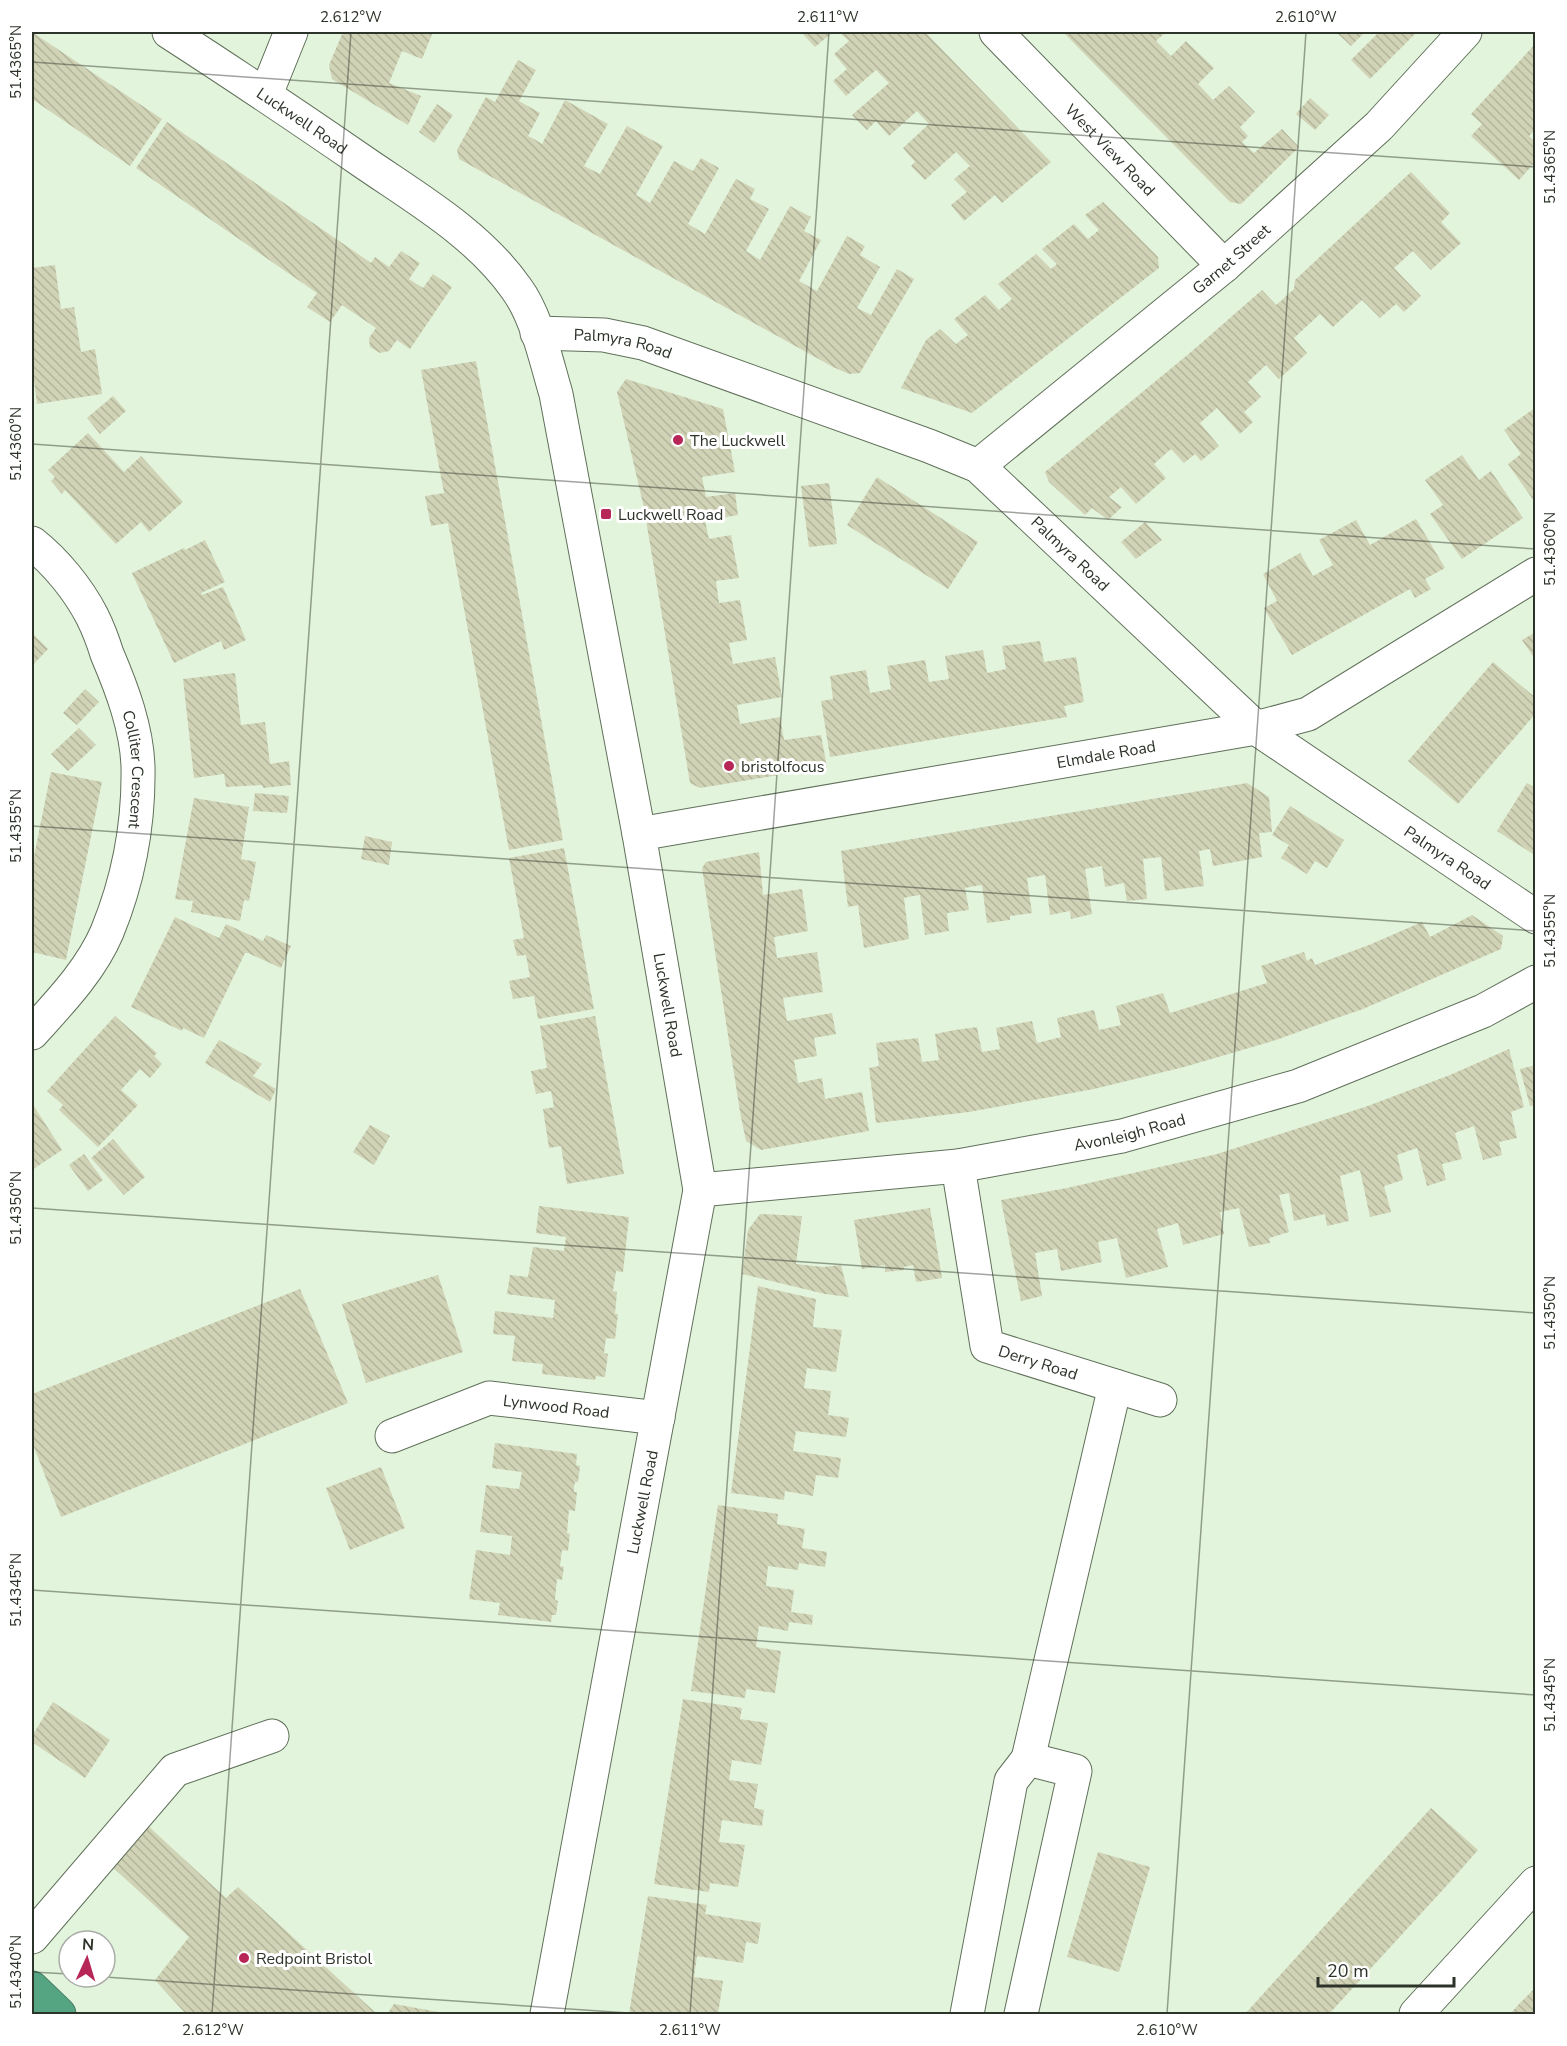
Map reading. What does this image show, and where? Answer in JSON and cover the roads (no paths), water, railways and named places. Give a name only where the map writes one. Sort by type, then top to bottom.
[{"type":"highway","points":[[32,1988],[59,2014]]},
{"type":"street","name":"Luckwell Road","points":[[169,32],[266,94],[442,215],[476,242],[517,289],[537,333],[556,394],[639,834],[700,1190],[547,2014]]},
{"type":"street","points":[[266,94],[291,32]]},
{"type":"street","name":"West View Road","points":[[996,32],[1224,266]]},
{"type":"street","name":"Garnet Street","points":[[978,466],[1224,266],[1379,126],[1465,32]]},
{"type":"street","name":"Palmyra Road","points":[[537,333],[604,335],[644,343],[929,446],[978,466],[1256,728],[1536,917]]},
{"type":"street","name":"Colliter Crescent","points":[[32,543],[74,586],[93,617],[121,689],[131,725],[138,766],[135,824],[125,881],[106,934],[77,982],[32,1033]]},
{"type":"street","name":"Elmdale Road","points":[[639,834],[1256,728],[1308,714],[1536,574]]},
{"type":"street","name":"Avonleigh Road","points":[[700,1190],[958,1167],[1122,1136],[1298,1086],[1483,1011],[1536,982]]},
{"type":"street","name":"Derry Road","points":[[958,1167],[987,1346],[1160,1400]]},
{"type":"street","points":[[967,2014],[1011,1780],[1028,1759],[1115,1386]]},
{"type":"street","name":"Lynwood Road","points":[[392,1436],[489,1398],[658,1418]]},
{"type":"street","points":[[32,1937],[175,1770],[273,1736]]},
{"type":"street","points":[[1021,2014],[1075,1771],[1028,1759]]},
{"type":"street","points":[[1416,2014],[1536,1883]]},
{"type":"place","name":"The Luckwell","points":[[678,440]]},
{"type":"place","name":"Luckwell Road","points":[[606,514]]},
{"type":"place","name":"bristolfocus","points":[[729,766]]},
{"type":"place","name":"Redpoint Bristol","points":[[244,1958]]}]
